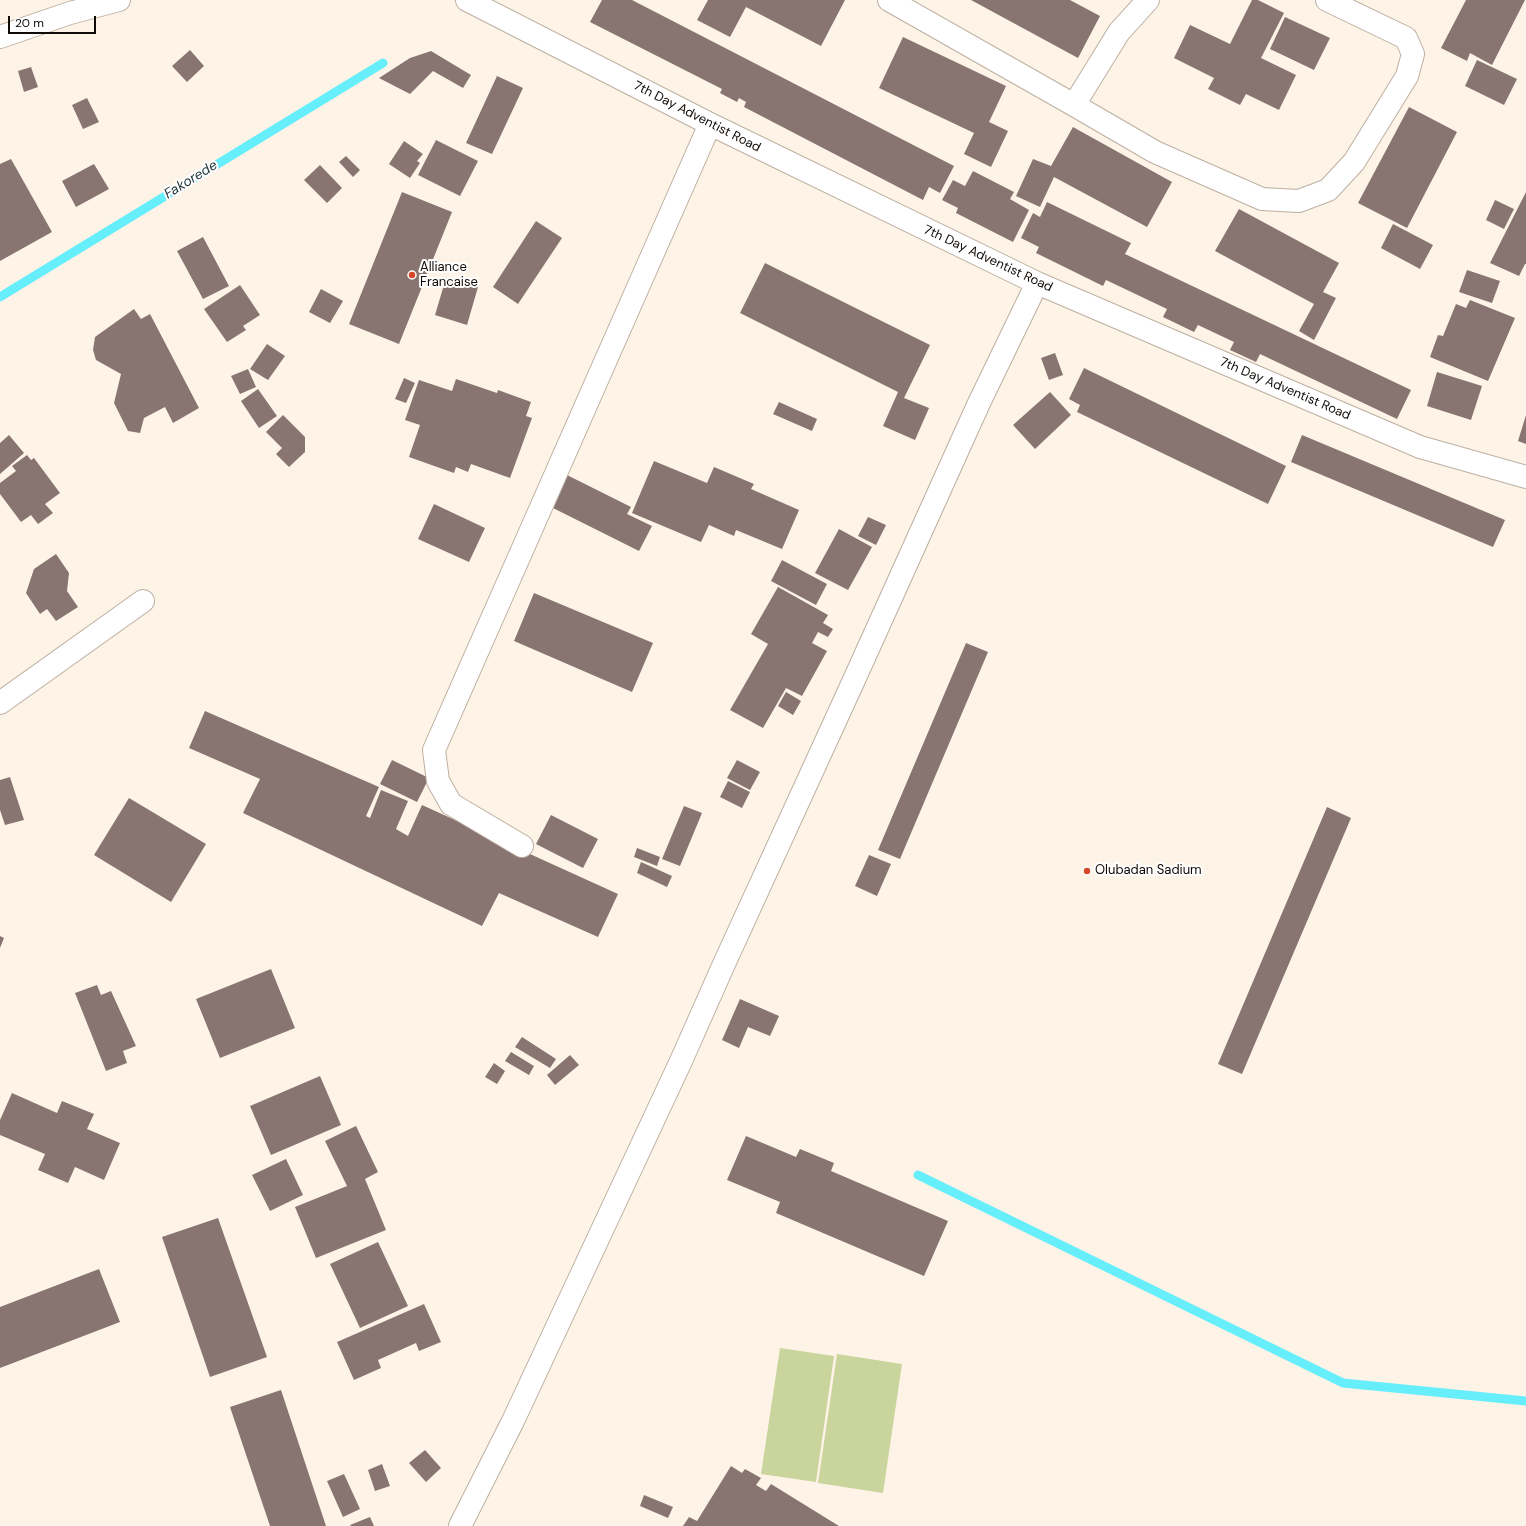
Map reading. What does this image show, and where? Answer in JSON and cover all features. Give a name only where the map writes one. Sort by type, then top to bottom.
[{"type":"main road","points":[[0,37],[78,6],[119,0]]},
{"type":"main road","name":"7th Day Adventist Road","points":[[467,0],[710,124],[1037,283],[1420,447],[1526,477]]},
{"type":"main road","points":[[888,0],[1074,104],[1155,152],[1262,199],[1299,201],[1328,190],[1354,162],[1407,76],[1413,54],[1406,38],[1327,0]]},
{"type":"main road","points":[[1074,104],[1119,32],[1148,0]]},
{"type":"main road","points":[[522,846],[451,804],[438,781],[434,750],[710,124]]},
{"type":"main road","points":[[460,1526],[513,1421],[681,1061],[979,403],[1037,283]]},
{"type":"main road","points":[[0,703],[142,601]]},
{"type":"green space","points":[[780,1348],[834,1356],[816,1482],[761,1474]]},
{"type":"green space","points":[[837,1354],[902,1364],[883,1493],[818,1483]]},
{"type":"building","points":[[602,0],[632,0],[954,166],[940,193],[929,187],[923,200],[744,107],[746,102],[739,98],[737,102],[720,93],[722,89],[590,22]]},
{"type":"building","points":[[708,0],[845,0],[821,46],[746,7],[730,37],[697,20]]},
{"type":"building","points":[[971,0],[1070,0],[1100,16],[1078,58]]},
{"type":"building","points":[[1252,0],[1258,0],[1284,13],[1261,58],[1296,75],[1279,110],[1246,94],[1240,105],[1208,89],[1214,78],[1174,58],[1190,25],[1230,44]]},
{"type":"building","points":[[1466,0],[1525,0],[1492,65],[1470,53],[1467,61],[1441,48]]},
{"type":"building","points":[[1285,17],[1330,38],[1314,70],[1270,49]]},
{"type":"building","points":[[903,37],[1006,86],[989,122],[1008,131],[991,167],[964,154],[974,133],[879,88]]},
{"type":"building","points":[[190,50],[204,66],[187,82],[172,66]]},
{"type":"building","points":[[431,51],[471,75],[463,88],[433,71],[410,94],[379,78],[410,58]]},
{"type":"building","points":[[1477,60],[1517,79],[1504,105],[1465,86]]},
{"type":"building","points":[[31,67],[38,87],[24,92],[18,71]]},
{"type":"building","points":[[497,76],[523,88],[492,154],[466,143]]},
{"type":"building","points":[[87,98],[99,122],[83,129],[72,105]]},
{"type":"building","points":[[1409,107],[1457,132],[1407,228],[1358,203]]},
{"type":"building","points":[[1073,127],[1172,182],[1147,227],[1054,177],[1040,207],[1016,196],[1033,159],[1051,166]]},
{"type":"building","points":[[436,140],[478,161],[460,196],[418,175]]},
{"type":"building","points":[[404,141],[423,154],[417,161],[420,163],[410,178],[389,164]]},
{"type":"building","points":[[346,156],[360,170],[353,177],[339,162]]},
{"type":"building","points":[[11,159],[52,232],[0,261],[0,164]]},
{"type":"building","points":[[94,164],[109,189],[76,207],[62,181]]},
{"type":"building","points":[[320,165],[342,188],[327,203],[304,180]]},
{"type":"building","points":[[973,171],[1014,192],[1010,199],[1029,210],[1013,242],[956,213],[958,208],[942,200],[953,180],[965,186]]},
{"type":"building","points":[[402,192],[452,212],[399,344],[349,324]]},
{"type":"building","points":[[1526,192],[1526,264],[1519,276],[1490,263]]},
{"type":"building","points":[[1495,200],[1514,209],[1504,229],[1486,220]]},
{"type":"building","points":[[1047,202],[1131,243],[1125,254],[1411,390],[1397,419],[1260,354],[1256,362],[1230,350],[1234,342],[1198,325],[1194,332],[1163,317],[1167,309],[1106,280],[1103,286],[1036,253],[1039,247],[1021,238],[1033,213],[1040,217]]},
{"type":"building","points":[[1239,209],[1339,263],[1323,292],[1336,298],[1314,340],[1299,331],[1314,304],[1215,251]]},
{"type":"building","points":[[536,221],[562,238],[518,304],[493,287]]},
{"type":"building","points":[[1393,224],[1433,245],[1420,269],[1381,248]]},
{"type":"building","points":[[203,237],[229,286],[203,299],[177,251]]},
{"type":"building","points":[[765,263],[930,345],[904,398],[929,408],[915,440],[883,426],[898,392],[740,313]]},
{"type":"building","points":[[1467,270],[1500,281],[1492,303],[1459,292]]},
{"type":"building","points":[[446,278],[478,287],[467,325],[435,315]]},
{"type":"building","points":[[240,285],[260,315],[243,326],[246,330],[227,342],[204,309]]},
{"type":"building","points":[[321,289],[343,301],[330,323],[309,312]]},
{"type":"building","points":[[1470,300],[1515,318],[1488,381],[1430,357],[1438,335],[1443,336],[1456,304],[1466,308]]},
{"type":"building","points":[[134,309],[141,319],[150,314],[199,408],[173,423],[165,407],[144,418],[140,433],[128,431],[114,403],[121,374],[96,360],[93,350],[95,337]]},
{"type":"building","points":[[267,344],[285,356],[268,380],[250,369]]},
{"type":"building","points":[[1055,353],[1063,375],[1049,380],[1041,358]]},
{"type":"building","points":[[1084,368],[1286,466],[1268,504],[1077,412],[1080,405],[1069,399]]},
{"type":"building","points":[[248,369],[256,387],[240,394],[231,376]]},
{"type":"building","points":[[1437,372],[1482,386],[1471,420],[1427,406]]},
{"type":"building","points":[[404,378],[415,383],[406,403],[395,399]]},
{"type":"building","points":[[456,379],[497,393],[498,390],[531,402],[526,416],[532,418],[510,478],[471,464],[468,472],[456,467],[454,473],[409,457],[420,425],[405,420],[419,380],[452,391]]},
{"type":"building","points":[[258,389],[277,416],[259,428],[241,401]]},
{"type":"building","points":[[1050,392],[1071,415],[1035,449],[1013,425]]},
{"type":"building","points":[[779,402],[817,419],[812,431],[773,414]]},
{"type":"building","points":[[283,415],[305,437],[305,452],[289,467],[276,454],[282,448],[266,432]]},
{"type":"building","points":[[1526,415],[1526,444],[1518,441]]},
{"type":"building","points":[[9,435],[24,453],[0,474],[0,443]]},
{"type":"building","points":[[1302,435],[1505,520],[1493,547],[1291,462]]},
{"type":"building","points":[[27,455],[31,460],[34,458],[60,493],[45,504],[53,513],[38,524],[31,515],[21,522],[0,494],[0,483],[16,471],[12,466]]},
{"type":"building","points":[[654,461],[707,483],[714,467],[754,484],[751,489],[799,510],[782,549],[736,530],[734,536],[709,525],[701,542],[632,513]]},
{"type":"building","points":[[565,474],[631,507],[627,514],[652,526],[639,551],[549,506]]},
{"type":"building","points":[[434,504],[485,528],[469,562],[418,539]]},
{"type":"building","points":[[868,517],[886,525],[876,545],[858,536]]},
{"type":"building","points":[[839,529],[872,547],[848,590],[815,573]]},
{"type":"building","points":[[56,554],[69,573],[67,591],[78,607],[56,621],[47,609],[40,614],[26,593],[34,569]]},
{"type":"building","points":[[782,560],[827,584],[816,605],[771,581]]},
{"type":"building","points":[[778,587],[828,615],[823,623],[833,629],[828,637],[818,632],[812,643],[827,651],[802,696],[786,688],[763,728],[730,710],[768,644],[751,634]]},
{"type":"building","points":[[534,593],[653,643],[632,692],[514,641]]},
{"type":"building","points":[[966,643],[988,652],[900,859],[878,850]]},
{"type":"building","points":[[786,692],[801,701],[793,715],[778,706]]},
{"type":"building","points":[[205,711],[379,787],[366,816],[370,818],[381,790],[408,801],[396,829],[408,836],[422,805],[618,894],[598,937],[499,893],[482,926],[243,813],[260,779],[189,748]]},
{"type":"building","points":[[392,760],[429,778],[417,802],[380,784]]},
{"type":"building","points":[[737,760],[760,772],[750,790],[727,778]]},
{"type":"building","points":[[10,777],[24,820],[5,825],[0,810],[0,780]]},
{"type":"building","points":[[728,781],[750,792],[742,808],[720,797]]},
{"type":"building","points":[[129,798],[206,844],[171,902],[94,855]]},
{"type":"building","points":[[684,806],[702,813],[680,866],[662,859]]},
{"type":"building","points":[[1327,807],[1351,818],[1242,1074],[1218,1064]]},
{"type":"building","points":[[551,815],[598,839],[583,868],[536,844]]},
{"type":"building","points":[[637,848],[660,857],[657,866],[634,857]]},
{"type":"building","points":[[869,855],[891,864],[877,896],[855,886]]},
{"type":"building","points":[[641,862],[672,876],[667,887],[637,873]]},
{"type":"building","points":[[0,936],[4,938],[0,948]]},
{"type":"building","points":[[271,969],[295,1028],[220,1058],[196,999]]},
{"type":"building","points":[[97,985],[101,995],[111,991],[136,1046],[123,1051],[127,1063],[106,1071],[75,993]]},
{"type":"building","points":[[740,999],[779,1016],[770,1036],[748,1027],[739,1048],[722,1040]]},
{"type":"building","points":[[522,1037],[556,1059],[550,1068],[515,1047]]},
{"type":"building","points":[[511,1052],[534,1066],[529,1075],[505,1061]]},
{"type":"building","points":[[570,1055],[579,1065],[555,1085],[547,1075]]},
{"type":"building","points":[[494,1063],[505,1071],[497,1084],[485,1077]]},
{"type":"building","points":[[320,1076],[341,1125],[271,1155],[250,1106]]},
{"type":"building","points":[[12,1093],[57,1113],[62,1101],[94,1114],[87,1129],[120,1143],[104,1180],[75,1167],[68,1183],[38,1170],[45,1154],[0,1135],[0,1120]]},
{"type":"building","points":[[356,1126],[378,1172],[365,1179],[386,1230],[316,1258],[295,1207],[347,1186],[325,1141]]},
{"type":"building","points":[[746,1136],[796,1157],[800,1149],[834,1163],[831,1171],[948,1221],[924,1276],[776,1213],[780,1202],[727,1180]]},
{"type":"building","points":[[286,1159],[303,1195],[270,1211],[252,1175]]},
{"type":"building","points":[[218,1218],[267,1357],[210,1377],[162,1237]]},
{"type":"building","points":[[378,1242],[408,1306],[360,1328],[330,1264]]},
{"type":"building","points":[[99,1269],[120,1322],[0,1368],[0,1307]]},
{"type":"building","points":[[424,1304],[441,1342],[419,1351],[416,1343],[378,1360],[381,1368],[354,1380],[337,1342]]},
{"type":"building","points":[[281,1390],[326,1526],[270,1526],[230,1407]]},
{"type":"building","points":[[425,1450],[441,1468],[426,1482],[409,1463]]},
{"type":"building","points":[[382,1464],[390,1486],[375,1491],[368,1470]]},
{"type":"building","points":[[731,1466],[742,1473],[745,1469],[761,1478],[756,1485],[766,1491],[771,1484],[839,1526],[683,1526],[689,1517],[697,1521]]},
{"type":"building","points":[[344,1474],[360,1509],[343,1517],[327,1481]]},
{"type":"building","points":[[644,1495],[673,1507],[668,1518],[640,1506]]},
{"type":"building","points":[[370,1517],[374,1526],[350,1525]]},
{"type":"waterway","name":"Fakorede","points":[[0,297],[383,63]]},
{"type":"waterway","points":[[918,1175],[1343,1383],[1526,1401]]},
{"type":"place","name":"Alliance Francaise","points":[[412,275]]},
{"type":"place","name":"Olubadan Sadium","points":[[1087,871]]}]
